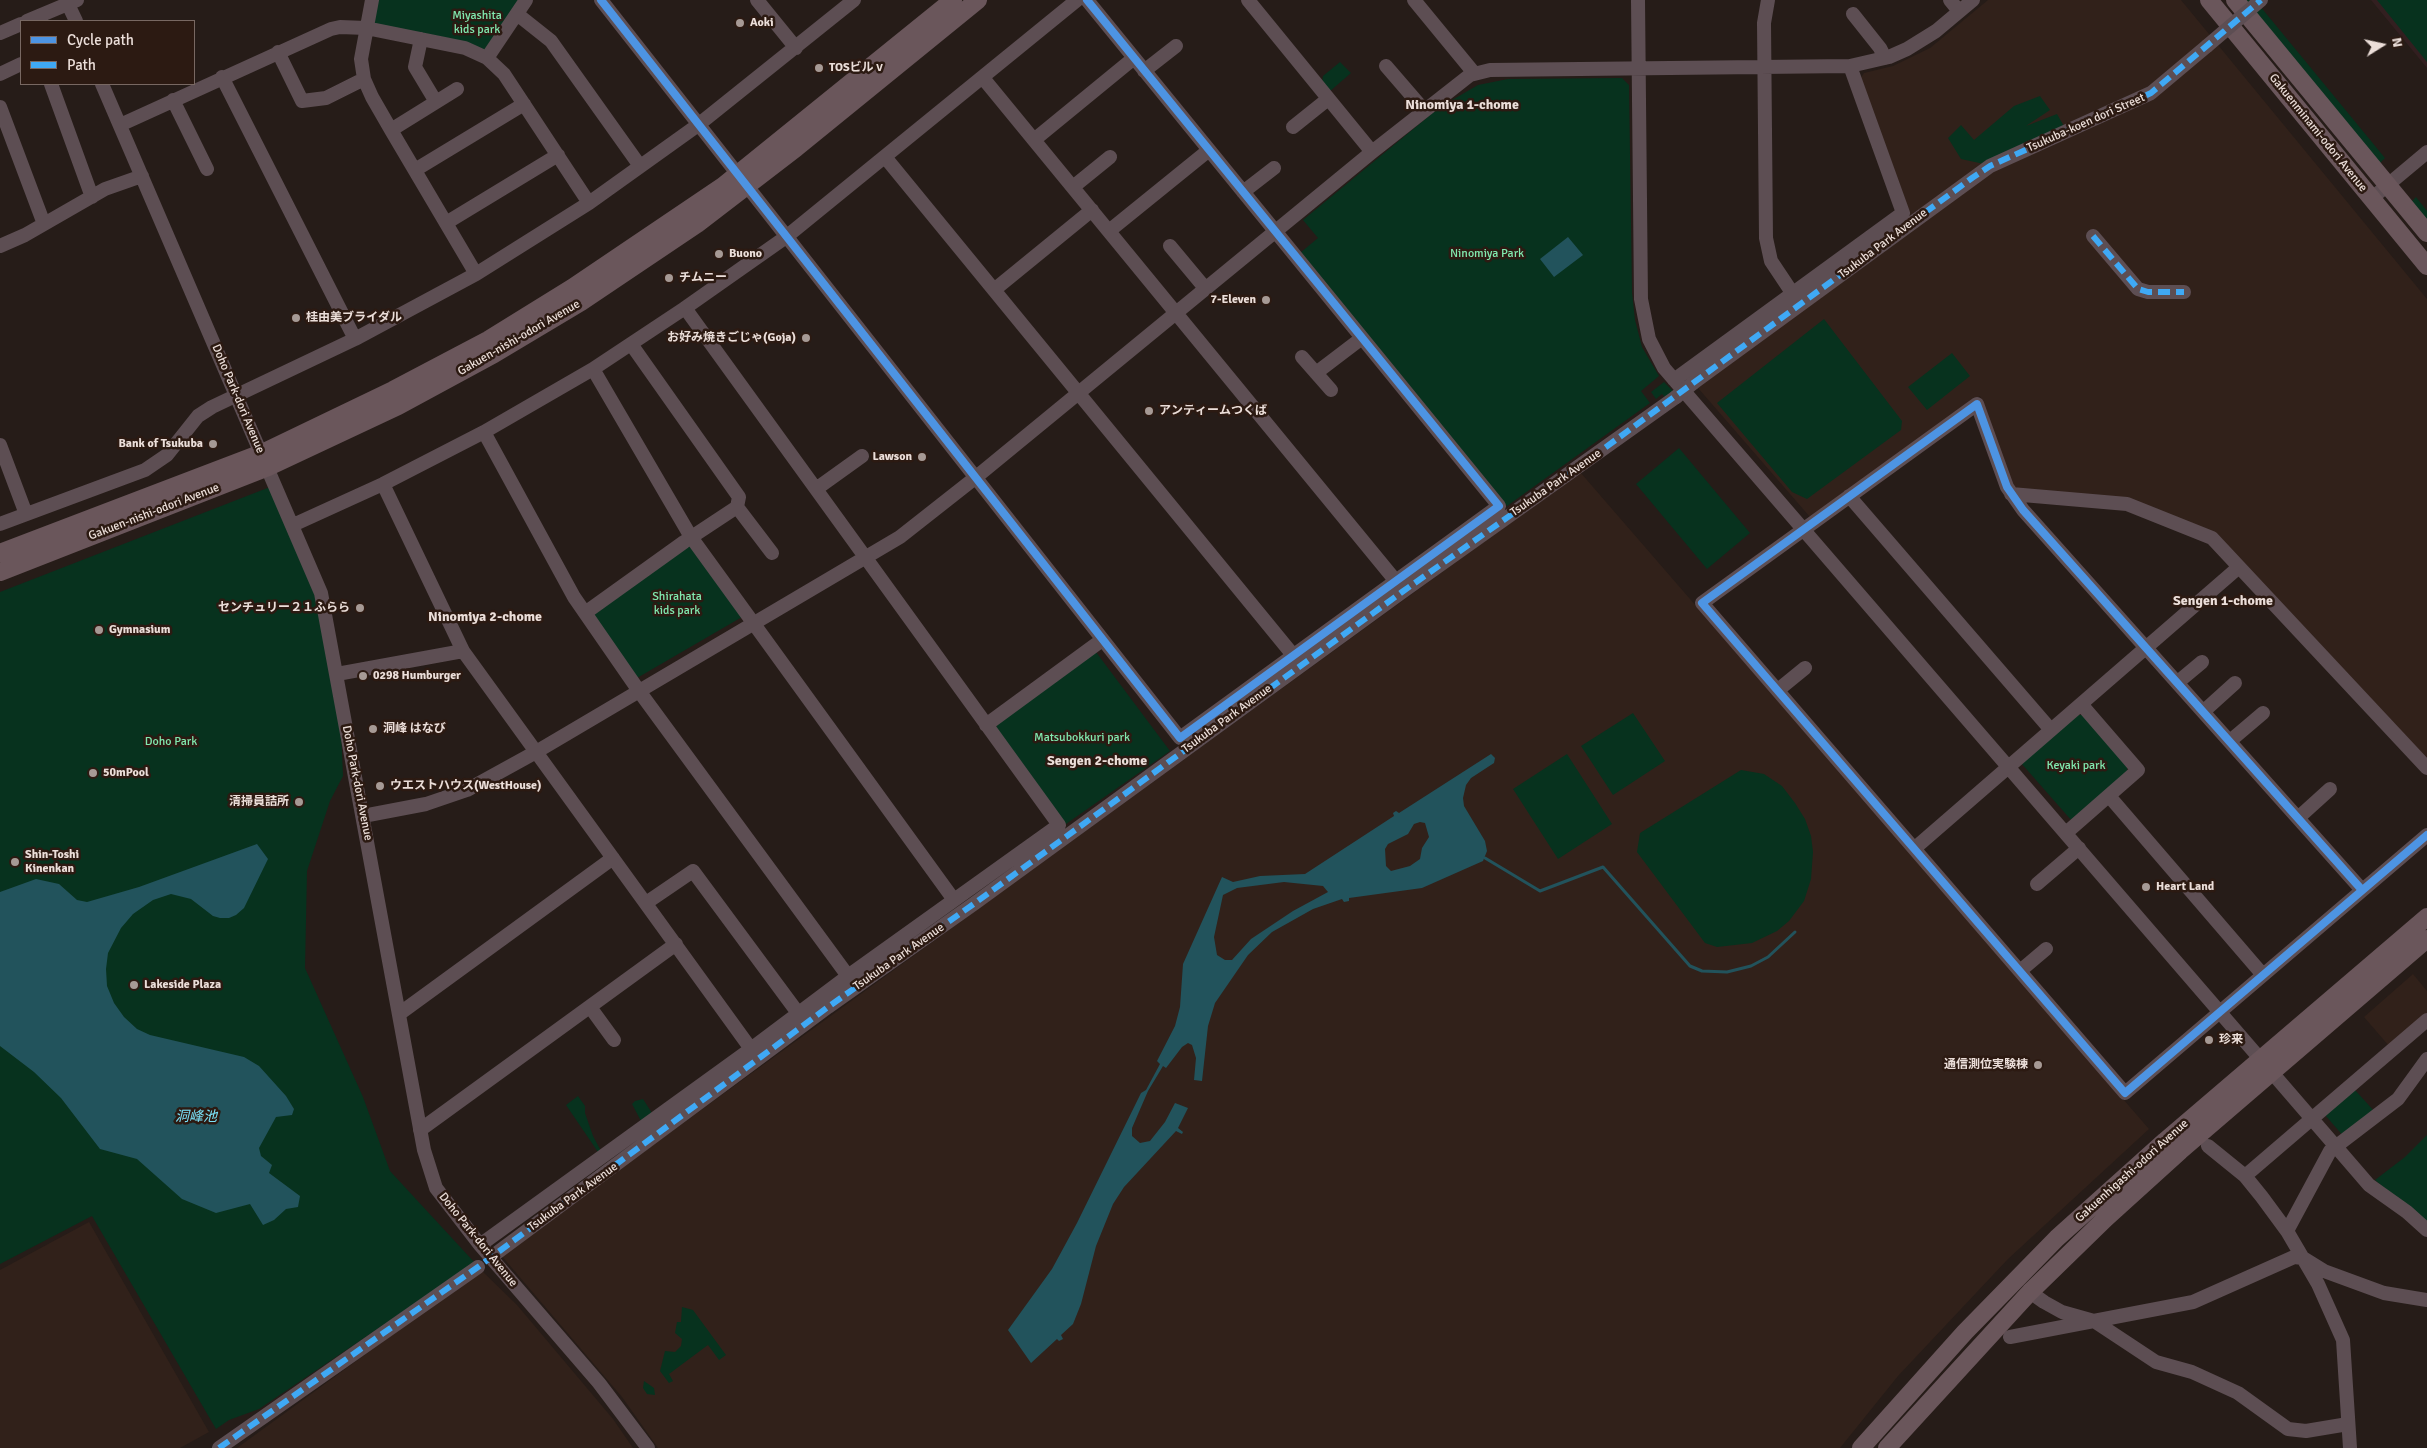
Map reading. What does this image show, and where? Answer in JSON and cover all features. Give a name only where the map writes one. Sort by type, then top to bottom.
[{"type":"main road","name":"Gakuen-nishi-odori Avenue","points":[[0,572],[398,406],[494,354],[581,302],[659,250],[953,0]]},
{"type":"main road","name":"Gakuen-nishi-odori Avenue","points":[[742,180],[978,0]]},
{"type":"main road","name":"Gakuenminami-odori Avenue","points":[[2209,0],[2427,266]]},
{"type":"main road","name":"Gakuenminami-odori Avenue","points":[[2235,0],[2427,233]]},
{"type":"main road","name":"Gakuen-nishi-odori Avenue","points":[[0,553],[265,460]]},
{"type":"main road","name":"Gakuenhigashi-odori Avenue","points":[[1887,1448],[2030,1292],[2266,1066],[2427,917]]},
{"type":"main road","name":"Gakuenhigashi-odori Avenue","points":[[1861,1448],[1964,1332],[2057,1238],[2123,1177],[2427,939]]},
{"type":"street","points":[[372,0],[361,59],[364,79],[391,130],[476,274]]},
{"type":"street","points":[[487,58],[526,0]]},
{"type":"street","points":[[601,0],[1180,738],[1395,580],[1500,506],[1087,0]]},
{"type":"street","points":[[757,0],[796,48]]},
{"type":"street","points":[[0,524],[145,470],[167,455],[198,416],[212,407],[355,339],[476,274],[589,203],[698,125],[854,0]]},
{"type":"street","points":[[293,525],[383,484],[484,432],[593,369],[685,308],[786,237],[1077,0]]},
{"type":"street","points":[[1248,0],[1372,152]]},
{"type":"street","points":[[1414,0],[1474,73]]},
{"type":"street","points":[[1638,0],[1642,304],[1653,349],[1664,368],[2369,1185],[2407,1212],[2427,1230]]},
{"type":"street","points":[[1768,0],[1764,23],[1766,238],[1771,261],[1794,294]]},
{"type":"street","points":[[1950,0],[1959,11]]},
{"type":"street","points":[[363,816],[426,804],[467,790],[536,752],[915,526],[1372,152],[1474,73],[1490,70],[1850,66],[1885,58],[1921,41],[1973,0]]},
{"type":"street","name":"Tsukuba-koen dori Street","points":[[1958,189],[1990,166],[2151,93],[2261,0]]},
{"type":"street","points":[[30,20],[70,1],[76,20]]},
{"type":"street","points":[[517,14],[551,41],[640,166]]},
{"type":"street","points":[[1853,14],[1880,48],[1885,58]]},
{"type":"street","points":[[0,33],[20,24]]},
{"type":"street","points":[[120,125],[331,29],[340,27],[366,28],[465,48],[487,58],[504,74],[589,203]]},
{"type":"street","points":[[421,39],[415,67],[436,102]]},
{"type":"street","points":[[1144,71],[1176,46]]},
{"type":"street","points":[[278,52],[302,101],[326,98],[364,79]]},
{"type":"street","points":[[1034,140],[1134,58]]},
{"type":"street","points":[[0,74],[20,64]]},
{"type":"street","points":[[1386,66],[1424,110]]},
{"type":"street","points":[[1674,380],[1794,294],[1903,212],[1850,66]]},
{"type":"street","points":[[222,77],[355,339]]},
{"type":"street","points":[[983,78],[1395,580]]},
{"type":"street","points":[[51,85],[92,197]]},
{"type":"street","name":"Doho Park-dori Avenue","points":[[102,85],[321,593],[420,1130],[436,1188],[480,1245],[599,1383],[648,1448]]},
{"type":"street","points":[[391,130],[457,89]]},
{"type":"street","points":[[1293,127],[1328,99]]},
{"type":"street","points":[[173,100],[207,169]]},
{"type":"street","points":[[415,170],[524,104]]},
{"type":"street","points":[[0,106],[44,224]]},
{"type":"street","points":[[1109,231],[1209,150]]},
{"type":"street","points":[[2371,199],[2427,152]]},
{"type":"street","points":[[446,223],[558,155]]},
{"type":"street","points":[[1073,187],[1110,156]]},
{"type":"street","points":[[885,157],[1293,656]]},
{"type":"street","points":[[1243,192],[1274,168]]},
{"type":"street","points":[[0,246],[15,240],[105,189],[142,176]]},
{"type":"street","name":"Tsukuba Park Avenue","points":[[498,1252],[835,1002],[975,903],[1402,592],[1676,396],[1958,189]]},
{"type":"street","points":[[994,290],[1092,210]]},
{"type":"street","points":[[2094,236],[2138,289],[2148,292],[2184,292]]},
{"type":"street","points":[[1170,246],[1205,288]]},
{"type":"street","points":[[480,1245],[751,1049],[848,976],[1059,825],[685,308]]},
{"type":"street","points":[[1316,373],[1362,338]]},
{"type":"street","points":[[585,613],[691,537],[737,507],[739,497],[631,344]]},
{"type":"street","points":[[1302,357],[1331,390]]},
{"type":"street","points":[[593,369],[691,537],[954,900]]},
{"type":"street","points":[[2362,890],[2012,494],[1977,404],[1702,603],[2125,1093],[2427,835]]},
{"type":"street","points":[[484,432],[574,597],[848,976]]},
{"type":"street","points":[[0,445],[26,514]]},
{"type":"street","points":[[816,489],[862,456]]},
{"type":"street","points":[[383,484],[463,651],[751,1049]]},
{"type":"street","points":[[2012,494],[2127,504],[2212,538],[2427,768]]},
{"type":"street","points":[[1849,496],[2051,730]]},
{"type":"street","points":[[737,507],[772,553]]},
{"type":"street","points":[[1914,848],[2240,567]]},
{"type":"street","points":[[986,725],[1102,640]]},
{"type":"street","points":[[337,674],[463,651]]},
{"type":"street","points":[[2178,682],[2202,662]]},
{"type":"street","points":[[1778,690],[1805,668]]},
{"type":"street","points":[[2204,711],[2235,682]]},
{"type":"street","points":[[2066,833],[2138,770],[2081,704]]},
{"type":"street","points":[[2230,741],[2263,713]]},
{"type":"street","points":[[2298,818],[2330,789]]},
{"type":"street","points":[[2109,796],[2262,975]]},
{"type":"street","points":[[2037,884],[2079,848]]},
{"type":"street","points":[[399,1014],[613,858]]},
{"type":"street","points":[[646,903],[693,871],[798,1013]]},
{"type":"street","points":[[420,1130],[676,944]]},
{"type":"street","points":[[2020,971],[2046,949]]},
{"type":"street","points":[[590,1006],[614,1040]]},
{"type":"street","points":[[2245,1176],[2427,1020]]},
{"type":"street","points":[[2287,1231],[2330,1151],[2398,1099],[2427,1059]]},
{"type":"street","points":[[2208,1146],[2245,1176],[2287,1231],[2318,1284],[2343,1340],[2350,1448]]},
{"type":"street","points":[[2010,1337],[2193,1302],[2294,1256],[2303,1258],[2324,1271],[2384,1292],[2427,1300]]},
{"type":"street","points":[[218,1448],[478,1267]]},
{"type":"street","points":[[2030,1292],[2062,1312],[2094,1321],[2156,1362],[2192,1372],[2238,1393],[2288,1429],[2306,1431],[2348,1424]]},
{"type":"shaded area","points":[[1988,0],[2181,0],[2427,299],[2427,759],[2215,534],[2129,499],[2014,489],[1980,396],[1810,517],[1698,388],[1917,227],[1909,214],[1860,79],[1864,73],[1893,66],[1930,48]]},
{"type":"shaded area","points":[[2371,0],[2427,0],[2427,68]]},
{"type":"shaded area","points":[[1580,472],[2149,1129],[2008,1259],[1898,1376],[1840,1448],[658,1448],[622,1397],[500,1254]]},
{"type":"shaded area","points":[[2413,974],[2427,991],[2427,1014],[2389,1046],[2364,1017]]},
{"type":"shaded area","points":[[89,1222],[209,1432],[180,1448],[0,1448],[0,1270]]},
{"type":"shaded area","points":[[481,1270],[517,1305],[613,1419],[633,1448],[237,1448]]},
{"type":"green space","name":"Miyashita kids park","points":[[377,0],[521,0],[487,50],[376,25],[373,21]]},
{"type":"green space","points":[[2246,0],[2255,0],[2385,158],[2380,163]]},
{"type":"green space","points":[[2377,0],[2427,0],[2427,62]]},
{"type":"green space","points":[[1340,62],[1351,73],[1329,92],[1322,83],[1323,76]]},
{"type":"green space","name":"Ninomiya Park","points":[[1622,78],[1629,85],[1632,293],[1635,320],[1642,347],[1659,376],[1641,391],[1650,403],[1507,506],[1300,253],[1318,238],[1303,220],[1440,107],[1478,85],[1508,79]]},
{"type":"green space","points":[[2040,96],[2050,110],[2026,126],[2057,114],[2065,128],[1984,164],[1961,159],[1948,138],[1961,125],[1974,140],[2014,106]]},
{"type":"green space","points":[[2416,197],[2427,211],[2427,221],[2411,202]]},
{"type":"green space","points":[[1824,319],[1902,421],[1901,430],[1807,499],[1792,492],[1717,403]]},
{"type":"green space","points":[[1952,353],[1970,376],[1927,410],[1908,387]]},
{"type":"green space","points":[[1664,382],[1673,391],[1666,398],[1662,394],[1656,399],[1651,392]]},
{"type":"green space","points":[[1679,448],[1750,533],[1707,569],[1636,484]]},
{"type":"green space","name":"Doho Park","points":[[270,487],[312,586],[321,616],[341,730],[343,776],[330,801],[307,871],[305,968],[363,1097],[390,1171],[475,1263],[259,1409],[229,1420],[216,1429],[92,1216],[0,1264],[0,592]]},
{"type":"green space","name":"Shirahata kids park","points":[[684,545],[691,546],[742,617],[637,678],[593,617],[594,611]]},
{"type":"green space","name":"Matsubokkuri park","points":[[1096,652],[1170,751],[1066,824],[996,730],[997,723]]},
{"type":"green space","points":[[1633,713],[1665,761],[1613,795],[1581,746]]},
{"type":"green space","name":"Keyaki park","points":[[2077,715],[2084,715],[2127,767],[2127,774],[2072,821],[2021,763]]},
{"type":"green space","points":[[1567,754],[1612,824],[1558,859],[1513,789]]},
{"type":"green space","points":[[1741,770],[1764,774],[1782,786],[1795,803],[1805,819],[1811,836],[1813,852],[1811,879],[1804,901],[1789,921],[1777,931],[1752,943],[1717,947],[1705,943],[1637,852],[1640,833]]},
{"type":"green space","points":[[2355,1090],[2375,1112],[2345,1138],[2325,1115]]},
{"type":"green space","points":[[578,1096],[585,1106],[585,1113],[593,1136],[601,1151],[598,1152],[566,1105]]},
{"type":"green space","points":[[643,1099],[652,1113],[641,1121],[632,1104]]},
{"type":"green space","points":[[2427,1135],[2427,1224],[2375,1180],[2405,1157]]},
{"type":"green space","points":[[682,1307],[693,1310],[726,1355],[719,1360],[708,1345],[669,1374],[673,1381],[669,1383],[660,1371],[665,1351],[675,1352],[681,1346],[682,1339],[675,1333],[677,1322],[681,1322]]},
{"type":"green space","points":[[644,1381],[654,1388],[655,1395],[647,1394],[643,1388]]},
{"type":"water","points":[[1568,237],[1583,255],[1554,277],[1540,259]]},
{"type":"water","points":[[1491,754],[1495,758],[1494,763],[1471,778],[1466,785],[1463,798],[1464,806],[1485,841],[1487,851],[1483,861],[1422,888],[1349,898],[1349,901],[1344,902],[1342,899],[1313,909],[1272,932],[1248,955],[1215,1003],[1208,1026],[1202,1081],[1194,1080],[1196,1058],[1192,1045],[1188,1043],[1182,1047],[1166,1068],[1163,1066],[1148,1091],[1132,1128],[1132,1136],[1140,1143],[1150,1141],[1165,1122],[1175,1103],[1188,1108],[1178,1128],[1183,1132],[1182,1134],[1176,1131],[1124,1187],[1113,1204],[1096,1246],[1081,1304],[1073,1324],[1061,1335],[1063,1339],[1059,1341],[1057,1339],[1031,1363],[1008,1330],[1052,1269],[1077,1223],[1141,1093],[1146,1090],[1160,1064],[1157,1061],[1175,1026],[1180,1007],[1183,964],[1222,877],[1233,882],[1260,876],[1305,874],[1394,816],[1393,813],[1396,811],[1399,813]],"holes":[[[1425,823],[1429,837],[1422,848],[1420,859],[1410,866],[1391,871],[1386,866],[1385,849],[1388,844],[1408,834],[1414,824]],[[1284,882],[1323,886],[1328,892],[1293,911],[1251,939],[1232,960],[1225,960],[1217,955],[1214,937],[1223,895],[1237,888]]]},
{"type":"water","name":"洞峰池","points":[[257,844],[268,859],[244,908],[236,915],[229,918],[213,916],[191,899],[171,894],[153,900],[133,914],[121,928],[108,953],[106,969],[107,986],[114,1003],[124,1017],[137,1029],[150,1035],[244,1057],[259,1066],[286,1096],[294,1109],[292,1115],[276,1117],[259,1148],[261,1156],[272,1165],[269,1173],[300,1196],[298,1207],[286,1209],[274,1220],[263,1225],[250,1204],[216,1213],[182,1199],[137,1159],[100,1149],[61,1098],[34,1072],[0,1046],[0,892],[36,879],[59,884],[77,900],[87,902],[139,887]]},
{"type":"waterway","points":[[1485,858],[1540,891],[1603,867],[1690,966],[1702,971],[1727,972],[1751,966],[1768,957],[1795,932]]},
{"type":"marked path","points":[[219,1448],[478,1267],[828,1007],[975,903],[1402,592],[1587,461],[1972,178],[1990,166],[2151,93],[2261,0]]},
{"type":"marked path","points":[[2093,236],[2138,289],[2148,292],[2184,292]]},
{"type":"cycle path","points":[[601,0],[1180,738],[1499,506],[1087,0]]},
{"type":"cycle path","points":[[2362,890],[2023,510],[2007,487],[1977,404],[1702,603],[2125,1093],[2427,835]]},
{"type":"place","name":"Aoki","points":[[740,23]]},
{"type":"place","name":"TOSビルⅴ","points":[[819,68]]},
{"type":"place","name":"Buono","points":[[719,254]]},
{"type":"place","name":"チムニー","points":[[669,278]]},
{"type":"place","name":"7-Eleven","points":[[1266,300]]},
{"type":"place","name":"桂由美ブライダル","points":[[296,318]]},
{"type":"place","name":"お好み焼きごじゃ(Goja)","points":[[806,338]]},
{"type":"place","name":"アンティームつくば","points":[[1149,411]]},
{"type":"place","name":"Bank of Tsukuba","points":[[213,444]]},
{"type":"place","name":"Lawson","points":[[922,457]]},
{"type":"place","name":"センチュリー２１ふらら","points":[[360,608]]},
{"type":"place","name":"Gymnasium","points":[[99,630]]},
{"type":"place","name":"0298 Humburger","points":[[363,676]]},
{"type":"place","name":"洞峰 はなび","points":[[373,729]]},
{"type":"place","name":"50mPool","points":[[93,773]]},
{"type":"place","name":"ウエストハウス(WestHouse)","points":[[380,786]]},
{"type":"place","name":"清掃員詰所","points":[[299,802]]},
{"type":"place","name":"Shin-Toshi Kinenkan","points":[[15,862]]},
{"type":"place","name":"Heart Land","points":[[2146,887]]},
{"type":"place","name":"Lakeside Plaza","points":[[134,985]]},
{"type":"place","name":"珍来","points":[[2209,1040]]},
{"type":"place","name":"通信測位実験棟","points":[[2038,1065]]},
{"type":"district","name":"Ninomiya 1-chome","points":[[1462,105]]},
{"type":"district","name":"Sengen 1-chome","points":[[2223,601]]},
{"type":"district","name":"Ninomiya 2-chome","points":[[485,617]]},
{"type":"district","name":"Sengen 2-chome","points":[[1097,761]]}]
